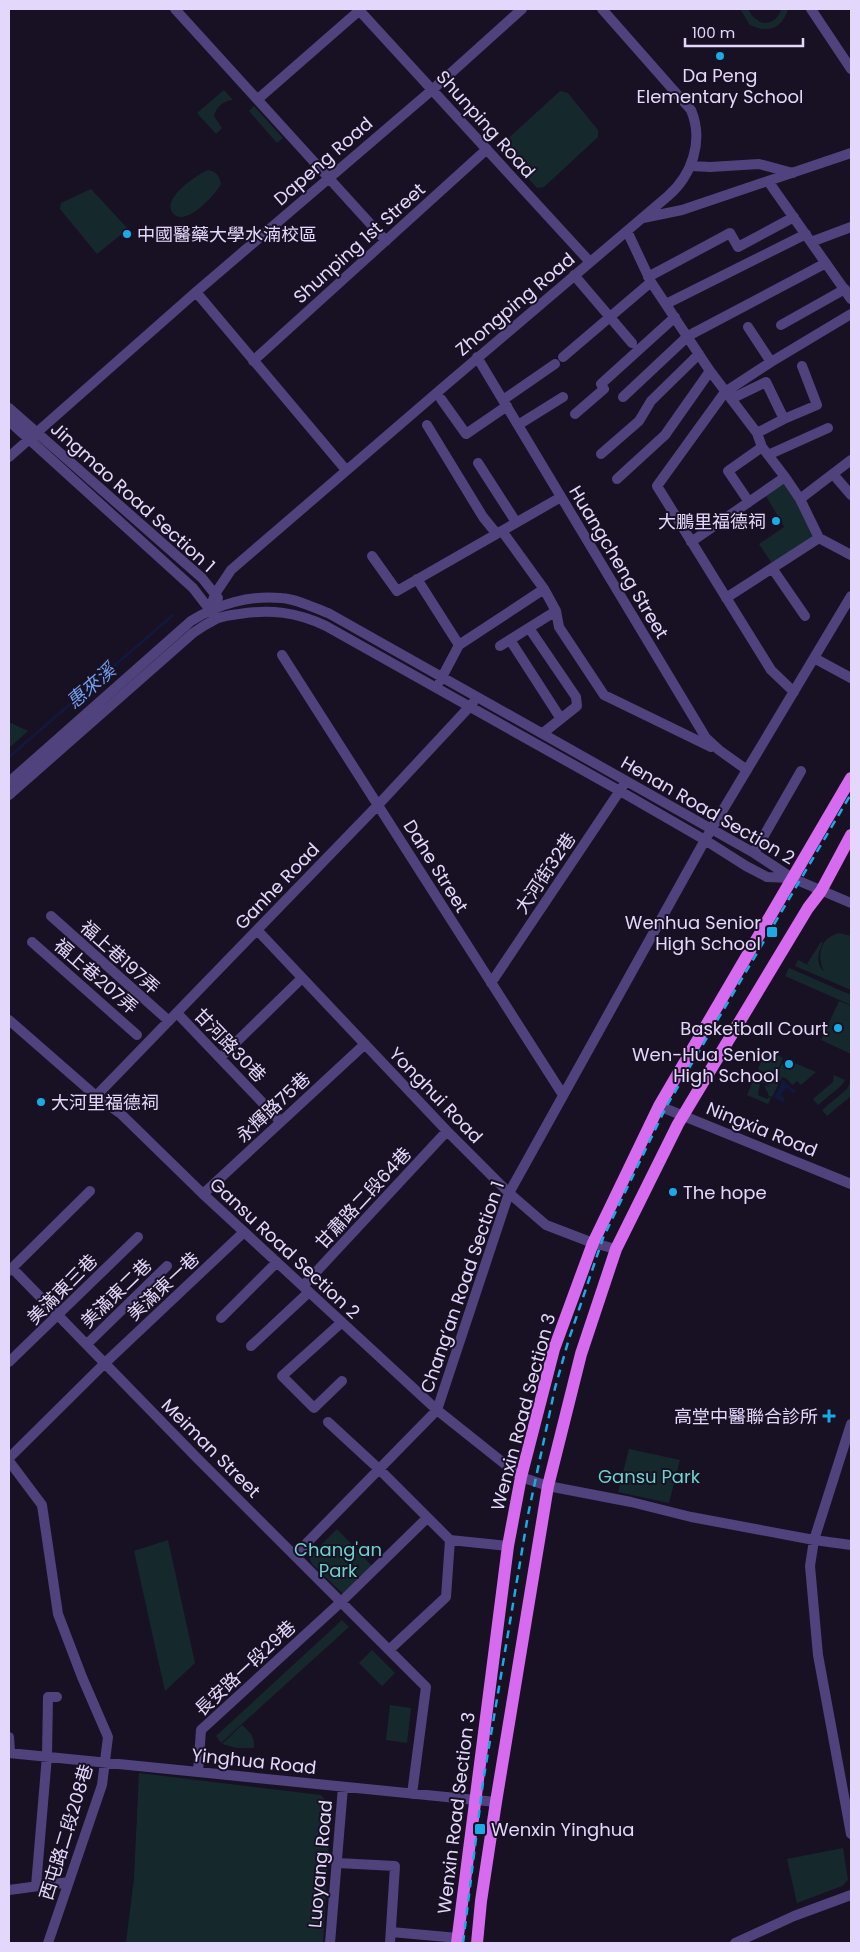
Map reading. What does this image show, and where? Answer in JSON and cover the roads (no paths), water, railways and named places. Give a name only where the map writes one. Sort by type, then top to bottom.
[{"type":"main road","name":"Wenxin Road Section 3","points":[[457,1940],[508,1546],[521,1477],[554,1348],[593,1243],[659,1106],[851,778]]},
{"type":"main road","name":"Wenxin Road Section 3","points":[[477,1943],[496,1802],[548,1486],[582,1354],[616,1249],[684,1115],[808,908],[821,891],[851,835]]},
{"type":"street","points":[[175,9],[386,241]]},
{"type":"street","points":[[258,99],[359,9]]},
{"type":"street","name":"Shunping Road","points":[[359,9],[590,262]]},
{"type":"street","name":"Dapeng Road","points":[[9,456],[196,292],[432,90],[522,9]]},
{"type":"street","name":"Zhongping Road","points":[[210,610],[215,594],[231,570],[477,357],[642,218],[675,189],[686,176],[691,166],[696,144],[696,122],[691,110],[602,9]]},
{"type":"street","points":[[811,9],[851,69]]},
{"type":"street","name":"Shunping 1st Street","points":[[252,361],[487,150]]},
{"type":"street","points":[[642,218],[682,210],[851,153]]},
{"type":"street","points":[[691,166],[710,168],[759,164],[793,173]]},
{"type":"street","points":[[768,181],[851,299]]},
{"type":"street","points":[[738,247],[794,217]]},
{"type":"street","points":[[666,304],[748,263],[809,238],[851,227]]},
{"type":"street","points":[[626,231],[650,280],[710,371],[757,433],[765,451],[800,499],[819,538],[851,555]]},
{"type":"street","points":[[441,399],[466,434],[559,361],[650,280],[730,233],[748,263]]},
{"type":"street","points":[[623,397],[688,336],[826,263]]},
{"type":"street","points":[[574,275],[632,343]]},
{"type":"street","points":[[781,325],[845,289]]},
{"type":"street","points":[[196,292],[252,361],[346,470]]},
{"type":"street","points":[[794,692],[771,670],[657,486],[728,396],[770,362],[851,314]]},
{"type":"street","points":[[575,414],[604,389],[601,384],[675,317]]},
{"type":"street","points":[[748,327],[770,362]]},
{"type":"street","points":[[601,454],[639,421],[651,401],[699,354]]},
{"type":"street","name":"Huangcheng Street","points":[[477,357],[706,738],[747,770]]},
{"type":"street","points":[[757,433],[817,405],[802,366]]},
{"type":"street","points":[[617,479],[664,435],[710,371]]},
{"type":"street","points":[[728,396],[766,382],[784,419]]},
{"type":"street","points":[[518,425],[563,397]]},
{"type":"street","name":"Jingmao Road Section 1","points":[[9,408],[33,436],[193,588],[216,619]]},
{"type":"street","name":"Jingmao Road Section 1","points":[[9,421],[33,436],[202,578],[229,616]]},
{"type":"street","points":[[428,425],[483,517],[499,532],[544,589],[556,611],[559,627],[604,695],[719,750]]},
{"type":"street","points":[[749,502],[728,471],[765,451],[828,428]]},
{"type":"street","points":[[800,499],[851,460]]},
{"type":"street","points":[[478,463],[516,522]]},
{"type":"street","points":[[833,474],[851,495]]},
{"type":"street","points":[[691,542],[785,477]]},
{"type":"street","points":[[372,556],[397,590],[561,496]]},
{"type":"street","points":[[726,598],[819,538]]},
{"type":"street","points":[[772,568],[805,616]]},
{"type":"street","points":[[417,579],[458,645]]},
{"type":"street","points":[[435,689],[458,645],[544,589]]},
{"type":"street","name":"Chang’an Road Section 1","points":[[294,1555],[380,1470],[437,1410],[509,1193],[705,840],[851,596]]},
{"type":"street","name":"Henan Road Section 2","points":[[9,782],[192,621],[210,610],[223,605],[255,598],[283,598],[312,606],[330,614],[712,829],[792,878]]},
{"type":"street","name":"Henan Road Section 2","points":[[9,795],[189,636],[216,619],[256,611],[279,611],[307,618],[326,626],[435,689],[620,791],[767,877],[792,878]]},
{"type":"street","points":[[500,646],[556,611]]},
{"type":"street","points":[[529,628],[576,697],[578,706],[543,733]]},
{"type":"street","points":[[510,640],[561,719]]},
{"type":"street","name":"Dahe Street","points":[[282,655],[563,1095]]},
{"type":"street","points":[[814,658],[851,678]]},
{"type":"street","name":"Ganhe Road","points":[[96,1096],[378,806],[470,708],[478,697]]},
{"type":"street","points":[[754,853],[801,771]]},
{"type":"street","name":"大河街32巷","points":[[491,984],[626,780]]},
{"type":"street","points":[[792,878],[851,903]]},
{"type":"street","name":"福上巷197弄","points":[[51,916],[169,1021]]},
{"type":"street","name":"Yonghui Road","points":[[257,930],[447,1131],[509,1193],[546,1225],[593,1243],[616,1249]]},
{"type":"street","name":"福上巷207弄","points":[[32,942],[138,1034]]},
{"type":"street","points":[[220,1058],[302,978]]},
{"type":"street","name":"甘河路30巷","points":[[177,1013],[281,1122]]},
{"type":"street","name":"Gansu Road Section 2","points":[[9,1020],[96,1096],[121,1114],[203,1194],[437,1410],[521,1477],[548,1486],[639,1504],[691,1517],[851,1545]]},
{"type":"street","name":"永輝路75巷","points":[[203,1194],[365,1044]]},
{"type":"street","name":"Ningxia Road","points":[[659,1106],[851,1184]]},
{"type":"street","name":"甘肅路二段64巷","points":[[252,1346],[306,1289],[447,1131]]},
{"type":"street","points":[[11,1269],[90,1191]]},
{"type":"street","name":"美滿東一巷","points":[[9,1459],[105,1364],[244,1232]]},
{"type":"street","name":"美滿東三巷","points":[[9,1362],[138,1237]]},
{"type":"street","points":[[221,1318],[277,1262]]},
{"type":"street","name":"美滿東二巷","points":[[86,1344],[167,1266]]},
{"type":"street","name":"Meiman Street","points":[[11,1269],[426,1687],[412,1794]]},
{"type":"street","points":[[342,1322],[282,1376],[314,1408],[342,1381]]},
{"type":"street","points":[[328,1422],[380,1470],[450,1540],[508,1546]]},
{"type":"street","points":[[851,1424],[814,1540],[810,1566],[818,1655],[851,1834]]},
{"type":"street","name":"西屯路二段208巷","points":[[9,1459],[42,1505],[58,1614],[108,1737],[102,1785],[48,1943]]},
{"type":"street","name":"長安路一段29巷","points":[[198,1772],[201,1730],[341,1602],[427,1518]]},
{"type":"street","points":[[389,1650],[446,1598],[450,1540]]},
{"type":"street","points":[[36,1886],[47,1756],[48,1697],[57,1697]]},
{"type":"street","points":[[9,1737],[9,1752]]},
{"type":"street","name":"Yinghua Road","points":[[9,1752],[496,1802]]},
{"type":"street","name":"Luoyang Road","points":[[330,1943],[343,1787]]},
{"type":"street","points":[[337,1863],[395,1866],[390,1943]]},
{"type":"street","points":[[9,1890],[69,1882]]},
{"type":"street","points":[[735,1943],[794,1916],[851,1895]]},
{"type":"street","points":[[391,1932],[457,1940]]},
{"type":"water","points":[[782,1079],[795,1091],[793,1093],[787,1088],[781,1094],[785,1100],[782,1102],[774,1097],[781,1085]]},
{"type":"waterway","name":"惠來溪","points":[[9,757],[173,615]]},
{"type":"railway","points":[[463,1943],[483,1782],[528,1515],[555,1388],[568,1342],[603,1238],[666,1107],[851,794]]},
{"type":"place","name":"Da Peng Elementary School","points":[[720,56]]},
{"type":"place","name":"中國醫藥大學水湳校區","points":[[127,234]]},
{"type":"place","name":"大鵬里福德祠","points":[[776,521]]},
{"type":"place","name":"Wenhua Senior High School","points":[[772,932]]},
{"type":"place","name":"Basketball Court","points":[[838,1028]]},
{"type":"place","name":"Wen-Hua Senior High School","points":[[789,1064]]},
{"type":"place","name":"大河里福德祠","points":[[41,1102]]},
{"type":"place","name":"The hope","points":[[673,1192]]},
{"type":"place","name":"高堂中醫聯合診所","points":[[829,1416]]},
{"type":"place","name":"Wenxin Yinghua","points":[[480,1829]]},
{"type":"park label","name":"Gansu Park","points":[[649,1476]]},
{"type":"park label","name":"Chang'an Park","points":[[338,1559]]}]
